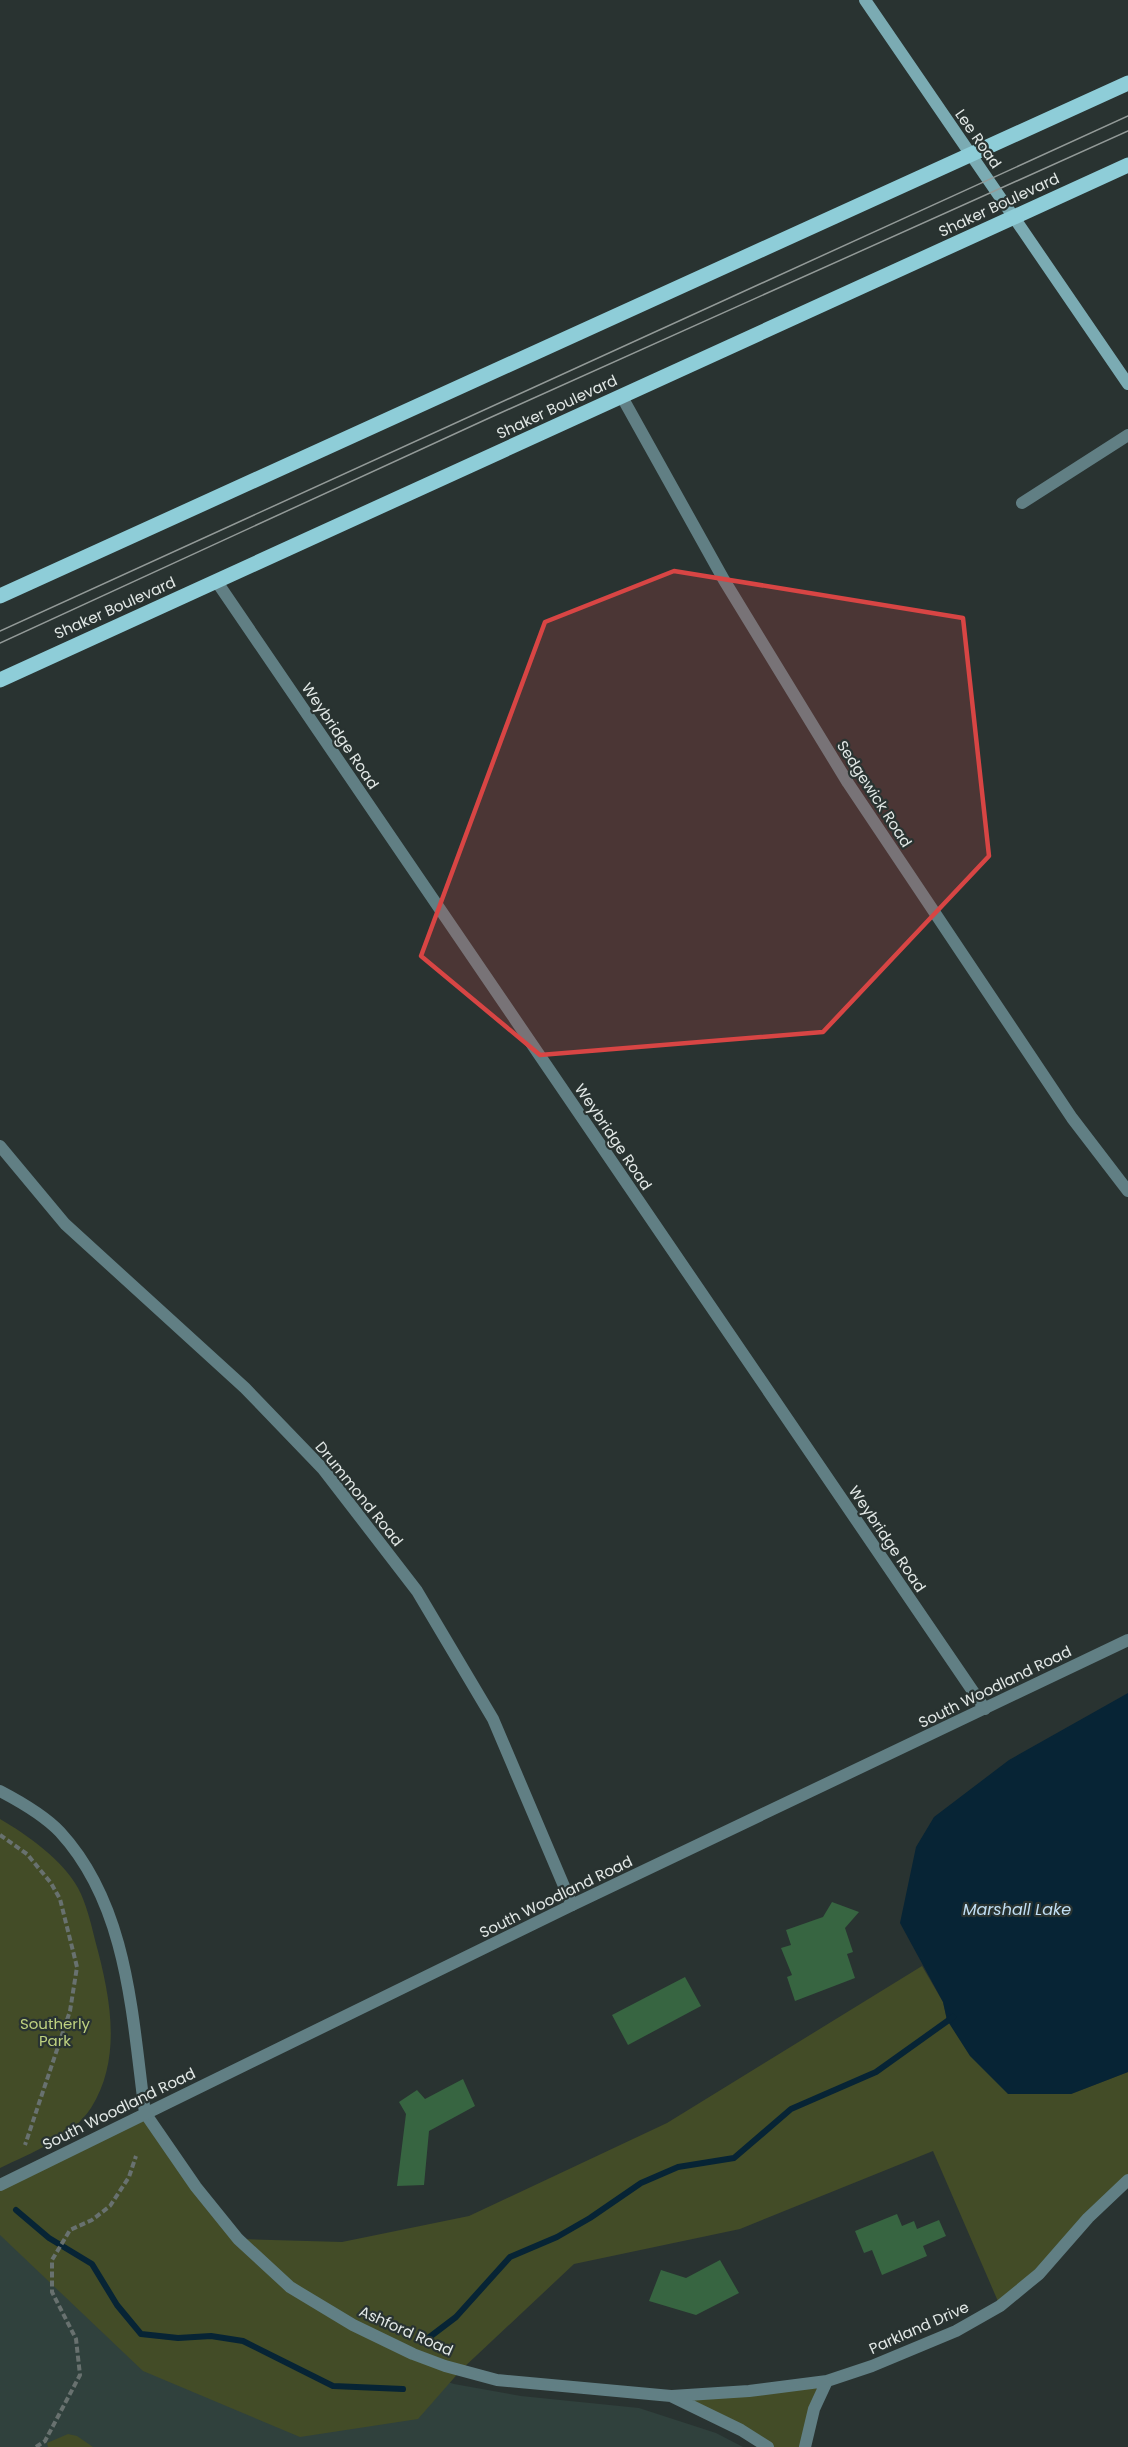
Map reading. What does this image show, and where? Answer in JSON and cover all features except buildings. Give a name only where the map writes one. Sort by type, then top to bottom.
[{"type":"main road","name":"Lee Road","points":[[865,0],[1128,384]]},
{"type":"main road","points":[[0,596],[1128,83]]},
{"type":"main road","name":"Shaker Boulevard","points":[[0,680],[1128,165]]},
{"type":"street","name":"Sedgewick Road","points":[[622,397],[724,580],[848,783],[1072,1118],[1128,1191]]},
{"type":"street","points":[[1022,503],[1128,435]]},
{"type":"street","name":"Weybridge Road","points":[[217,582],[985,1709]]},
{"type":"street","name":"Drummond Road","points":[[0,1146],[65,1224],[244,1388],[323,1469],[417,1591],[493,1719],[572,1905]]},
{"type":"street","name":"South Woodland Road","points":[[0,2185],[572,1905],[1128,1640]]},
{"type":"street","points":[[0,1791],[24,1804],[59,1831],[83,1861],[101,1896],[118,1946],[128,1988],[145,2113]]},
{"type":"street","name":"Ashford Road","points":[[145,2113],[196,2187],[238,2239],[290,2286],[352,2325],[413,2354],[445,2366],[497,2380],[671,2396],[741,2430],[768,2447]]},
{"type":"street","name":"Parkland Drive","points":[[671,2396],[749,2391],[827,2381],[872,2366],[956,2331],[999,2306],[1040,2274],[1088,2217],[1128,2180]]},
{"type":"street","points":[[805,2447],[814,2409],[827,2381]]},
{"type":"path","points":[[0,1835],[27,1854],[51,1883],[60,1899],[76,1967],[70,2011],[25,2145]]},
{"type":"path","points":[[36,2447],[45,2441],[80,2375],[76,2339],[52,2292],[52,2260],[70,2230],[92,2220],[110,2206],[129,2177],[136,2157]]},
{"type":"highlighted area","points":[[674,571],[963,618],[989,856],[823,1032],[540,1055],[421,956],[545,622]]},
{"type":"shaded area","points":[[160,2160],[374,2358],[454,2384],[521,2396],[639,2408],[716,2433],[743,2447],[0,2447],[0,2202]]},
{"type":"green space","name":"Southerly Park","points":[[0,1819],[54,1858],[78,1888],[88,1913],[100,1961],[111,2026],[107,2068],[101,2088],[83,2119],[62,2136],[0,2168]]},
{"type":"green space","points":[[922,1966],[943,2002],[947,2020],[1071,2094],[1128,2072],[1128,2180],[1000,2306],[933,2151],[740,2229],[574,2264],[461,2370],[418,2419],[300,2437],[143,2371],[0,2235],[0,2185],[145,2113],[238,2239],[342,2242],[469,2216],[667,2123]]},
{"type":"green space","points":[[827,2381],[805,2447],[768,2447],[671,2396]]},
{"type":"green space","points":[[68,2434],[77,2436],[93,2447],[48,2447],[47,2443]]},
{"type":"water","name":"Marshall Lake","points":[[1128,1693],[1128,2072],[1071,2094],[1008,2094],[970,2056],[947,2020],[943,2002],[900,1923],[916,1847],[934,1817],[1009,1760]]},
{"type":"waterway","points":[[427,2339],[456,2317],[510,2257],[557,2237],[590,2218],[641,2183],[678,2167],[734,2158],[791,2109],[876,2072],[953,2017]]},
{"type":"waterway","points":[[16,2210],[49,2238],[92,2264],[117,2305],[141,2334],[178,2338],[211,2336],[243,2341],[333,2386],[403,2389]]},
{"type":"tram line","points":[[0,631],[1128,116]]},
{"type":"tram line","points":[[0,643],[487,419],[1128,131]]}]
